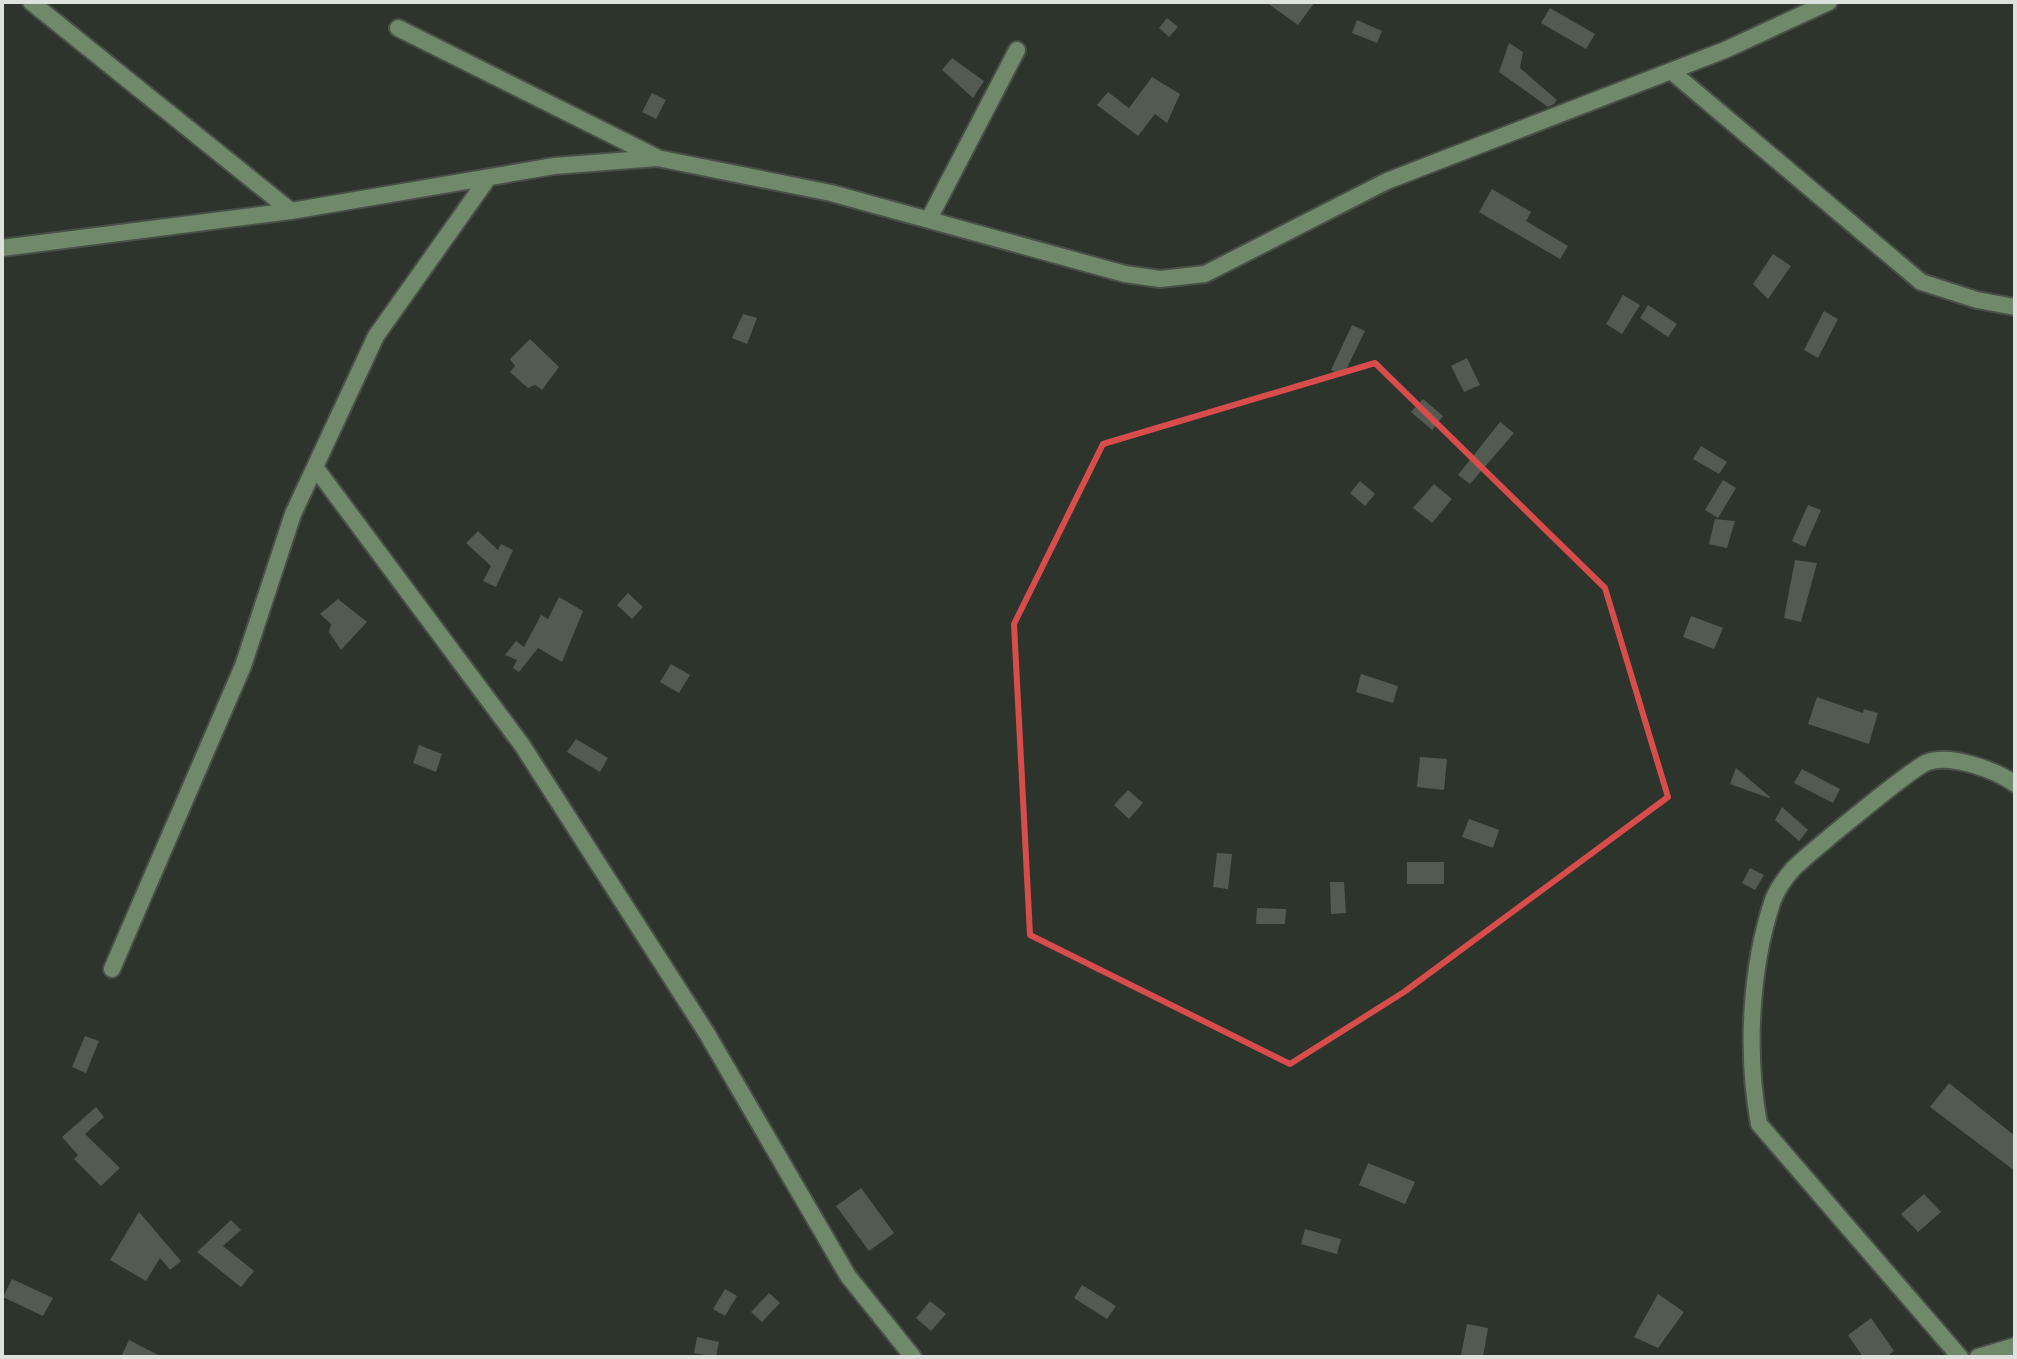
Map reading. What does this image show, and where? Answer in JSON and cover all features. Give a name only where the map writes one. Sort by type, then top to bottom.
[{"type":"street","points":[[31,2],[291,211]]},
{"type":"street","points":[[2,248],[291,211],[554,166],[657,158],[738,171],[930,217],[1125,274],[1160,279],[1205,274],[1387,181],[1671,71],[1829,2]]},
{"type":"street","points":[[398,28],[657,158]]},
{"type":"street","points":[[930,217],[1017,50]]},
{"type":"street","points":[[1671,71],[1921,282],[1977,300],[2015,307]]},
{"type":"street","points":[[112,969],[243,666],[293,514],[376,336],[488,178]]},
{"type":"street","points":[[315,467],[522,745],[706,1032],[848,1276],[913,1357]]},
{"type":"street","points":[[1960,1357],[1759,1124],[1751,1083],[1756,986],[1774,896],[1793,869],[1836,833],[1928,762],[1960,763],[1998,772],[2015,784]]},
{"type":"street","points":[[1978,1357],[2015,1346]]},
{"type":"highlighted area","points":[[1375,363],[1605,588],[1668,797],[1404,992],[1290,1064],[1030,935],[1014,624],[1103,444]]},
{"type":"building","points":[[1266,2],[1315,2],[1298,25]]},
{"type":"building","points":[[1550,8],[1595,34],[1586,49],[1541,23]]},
{"type":"building","points":[[1167,18],[1178,27],[1169,37],[1159,28]]},
{"type":"building","points":[[1357,20],[1382,31],[1377,43],[1352,33]]},
{"type":"building","points":[[1509,43],[1523,52],[1520,68],[1557,100],[1554,104],[1548,107],[1499,72]]},
{"type":"building","points":[[952,58],[984,81],[973,98],[942,70]]},
{"type":"building","points":[[1152,77],[1180,94],[1167,123],[1155,114],[1138,136],[1097,105],[1108,92],[1129,108]]},
{"type":"building","points":[[652,93],[666,100],[656,119],[642,112]]},
{"type":"building","points":[[1492,189],[1531,212],[1526,221],[1568,246],[1560,259],[1479,212]]},
{"type":"building","points":[[1773,254],[1791,266],[1768,299],[1753,284]]},
{"type":"building","points":[[1623,295],[1640,305],[1622,334],[1606,324]]},
{"type":"building","points":[[1648,305],[1677,324],[1668,337],[1640,318]]},
{"type":"building","points":[[1824,311],[1838,319],[1818,358],[1804,350]]},
{"type":"building","points":[[743,314],[757,318],[747,344],[732,338]]},
{"type":"building","points":[[1352,325],[1365,331],[1343,376],[1331,370]]},
{"type":"building","points":[[530,339],[559,367],[542,390],[535,385],[528,388],[510,372],[515,366],[510,359]]},
{"type":"building","points":[[1467,358],[1480,385],[1464,392],[1451,366]]},
{"type":"building","points":[[1423,399],[1443,416],[1432,430],[1411,412]]},
{"type":"building","points":[[1500,422],[1514,433],[1470,484],[1458,475]]},
{"type":"building","points":[[1701,446],[1727,462],[1719,474],[1693,459]]},
{"type":"building","points":[[1723,480],[1736,488],[1718,518],[1705,510]]},
{"type":"building","points":[[1360,481],[1375,494],[1365,506],[1350,493]]},
{"type":"building","points":[[1434,484],[1452,499],[1432,523],[1413,508]]},
{"type":"building","points":[[1808,505],[1821,510],[1805,547],[1792,541]]},
{"type":"building","points":[[1715,519],[1735,521],[1727,548],[1709,544]]},
{"type":"building","points":[[478,531],[498,550],[501,544],[513,550],[496,587],[483,581],[491,566],[466,543]]},
{"type":"building","points":[[1795,560],[1817,563],[1801,622],[1784,618]]},
{"type":"building","points":[[628,593],[643,607],[632,619],[617,605]]},
{"type":"building","points":[[559,597],[583,611],[562,662],[538,648],[519,672],[513,668],[517,660],[505,655],[516,641],[524,647],[541,615],[548,619]]},
{"type":"building","points":[[338,599],[367,622],[341,650],[329,632],[331,624],[320,614]]},
{"type":"building","points":[[1691,616],[1723,628],[1714,649],[1683,637]]},
{"type":"building","points":[[671,664],[690,675],[679,693],[660,682]]},
{"type":"building","points":[[1361,674],[1398,686],[1393,703],[1356,692]]},
{"type":"building","points":[[1817,697],[1863,713],[1864,709],[1878,713],[1869,744],[1808,724]]},
{"type":"building","points":[[576,739],[608,758],[600,772],[567,752]]},
{"type":"building","points":[[419,745],[442,754],[436,772],[413,763]]},
{"type":"building","points":[[1420,757],[1447,759],[1444,790],[1417,787]]},
{"type":"building","points":[[1736,768],[1770,797],[1730,784]]},
{"type":"building","points":[[1802,769],[1840,789],[1833,803],[1794,783]]},
{"type":"building","points":[[1128,790],[1143,803],[1129,819],[1114,805]]},
{"type":"building","points":[[1782,807],[1808,830],[1799,841],[1775,820]]},
{"type":"building","points":[[1469,819],[1499,830],[1493,848],[1462,837]]},
{"type":"building","points":[[1217,853],[1232,854],[1228,889],[1213,887]]},
{"type":"building","points":[[1407,862],[1444,862],[1444,884],[1407,884]]},
{"type":"building","points":[[1750,868],[1764,875],[1755,890],[1742,883]]},
{"type":"building","points":[[1330,882],[1344,882],[1346,913],[1331,914]]},
{"type":"building","points":[[1257,908],[1286,909],[1285,924],[1256,924]]},
{"type":"building","points":[[85,1036],[99,1041],[86,1073],[72,1067]]},
{"type":"building","points":[[1949,1083],[2015,1136],[2015,1171],[1930,1107]]},
{"type":"building","points":[[96,1107],[104,1117],[85,1134],[120,1168],[101,1186],[74,1159],[78,1155],[62,1137]]},
{"type":"building","points":[[1368,1163],[1415,1182],[1405,1204],[1359,1185]]},
{"type":"building","points":[[861,1188],[894,1233],[869,1251],[836,1206]]},
{"type":"building","points":[[1924,1194],[1941,1212],[1918,1232],[1901,1214]]},
{"type":"building","points":[[139,1212],[181,1261],[170,1270],[160,1258],[146,1281],[110,1260]]},
{"type":"building","points":[[231,1220],[241,1230],[223,1246],[254,1271],[241,1287],[197,1252]]},
{"type":"building","points":[[1305,1229],[1341,1239],[1337,1254],[1301,1244]]},
{"type":"building","points":[[12,1279],[53,1298],[43,1316],[3,1297]]},
{"type":"building","points":[[1082,1285],[1116,1306],[1107,1319],[1074,1298]]},
{"type":"building","points":[[725,1289],[737,1296],[725,1316],[713,1309]]},
{"type":"building","points":[[769,1293],[780,1303],[762,1322],[751,1312]]},
{"type":"building","points":[[1658,1294],[1684,1312],[1658,1348],[1634,1337]]},
{"type":"building","points":[[930,1301],[946,1314],[931,1331],[916,1318]]},
{"type":"building","points":[[1871,1318],[1894,1351],[1886,1357],[1863,1357],[1848,1335]]},
{"type":"building","points":[[1467,1324],[1488,1328],[1483,1357],[1461,1355]]},
{"type":"building","points":[[697,1337],[719,1342],[716,1357],[694,1353]]},
{"type":"building","points":[[129,1340],[162,1357],[121,1357]]}]
